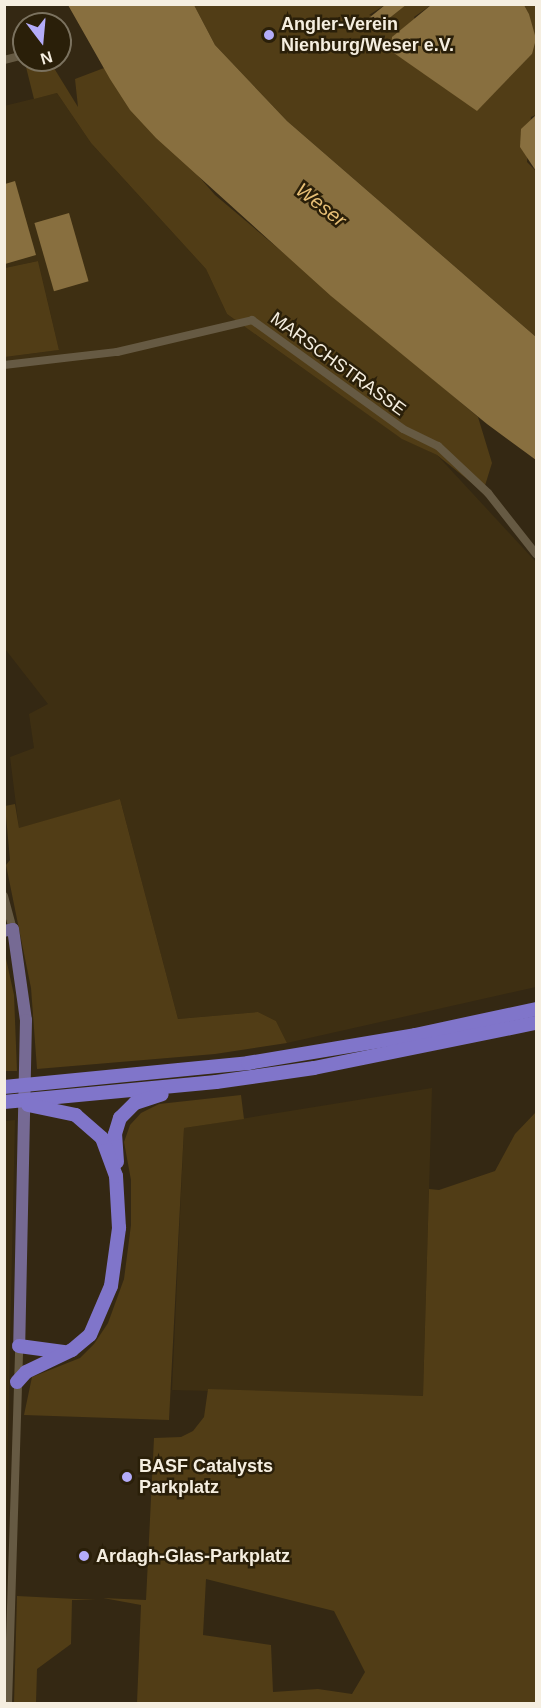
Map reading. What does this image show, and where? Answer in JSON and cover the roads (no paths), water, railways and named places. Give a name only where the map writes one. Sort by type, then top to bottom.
[{"type":"highway","points":[[6,1101],[36,1093],[55,1083],[168,1072],[358,1046],[537,1009]]},
{"type":"highway","points":[[36,1093],[171,1089],[418,1049],[537,1023]]},
{"type":"highway","points":[[9,1083],[36,1093],[91,1125],[102,1138],[116,1176]]},
{"type":"highway","points":[[17,1382],[36,1366],[66,1352],[90,1335],[111,1286],[119,1228],[115,1134],[120,1118],[135,1103],[171,1089]]},
{"type":"highway","points":[[19,1346],[66,1352]]},
{"type":"main road","points":[[8,930],[24,992],[27,1048],[19,1346]]},
{"type":"street","name":"MARSCHSTRASSE","points":[[4,365],[117,352],[252,320],[391,420],[438,446],[488,493],[537,554]]},
{"type":"street","points":[[4,896],[8,930]]},
{"type":"street","points":[[8,1704],[19,1346]]},
{"type":"water","name":"Weser","points":[[68,5],[194,5],[215,45],[287,121],[536,337],[536,460],[487,424],[331,296],[156,138],[130,110]]},
{"type":"water","points":[[385,5],[406,5],[387,20],[368,28],[364,22]]},
{"type":"water","points":[[431,5],[524,5],[529,14],[536,39],[532,54],[477,111],[391,51],[392,37]]},
{"type":"water","points":[[536,115],[536,171],[520,147],[521,129]]},
{"type":"water","points":[[15,181],[36,255],[5,264],[5,184]]},
{"type":"water","points":[[69,213],[89,281],[54,291],[34,223]]},
{"type":"place","name":"Angler-Verein Nienburg/Weser e.V.","points":[[269,35]]},
{"type":"place","name":"BASF Catalysts Parkplatz","points":[[127,1477]]},
{"type":"place","name":"Ardagh-Glas-Parkplatz","points":[[84,1556]]}]
